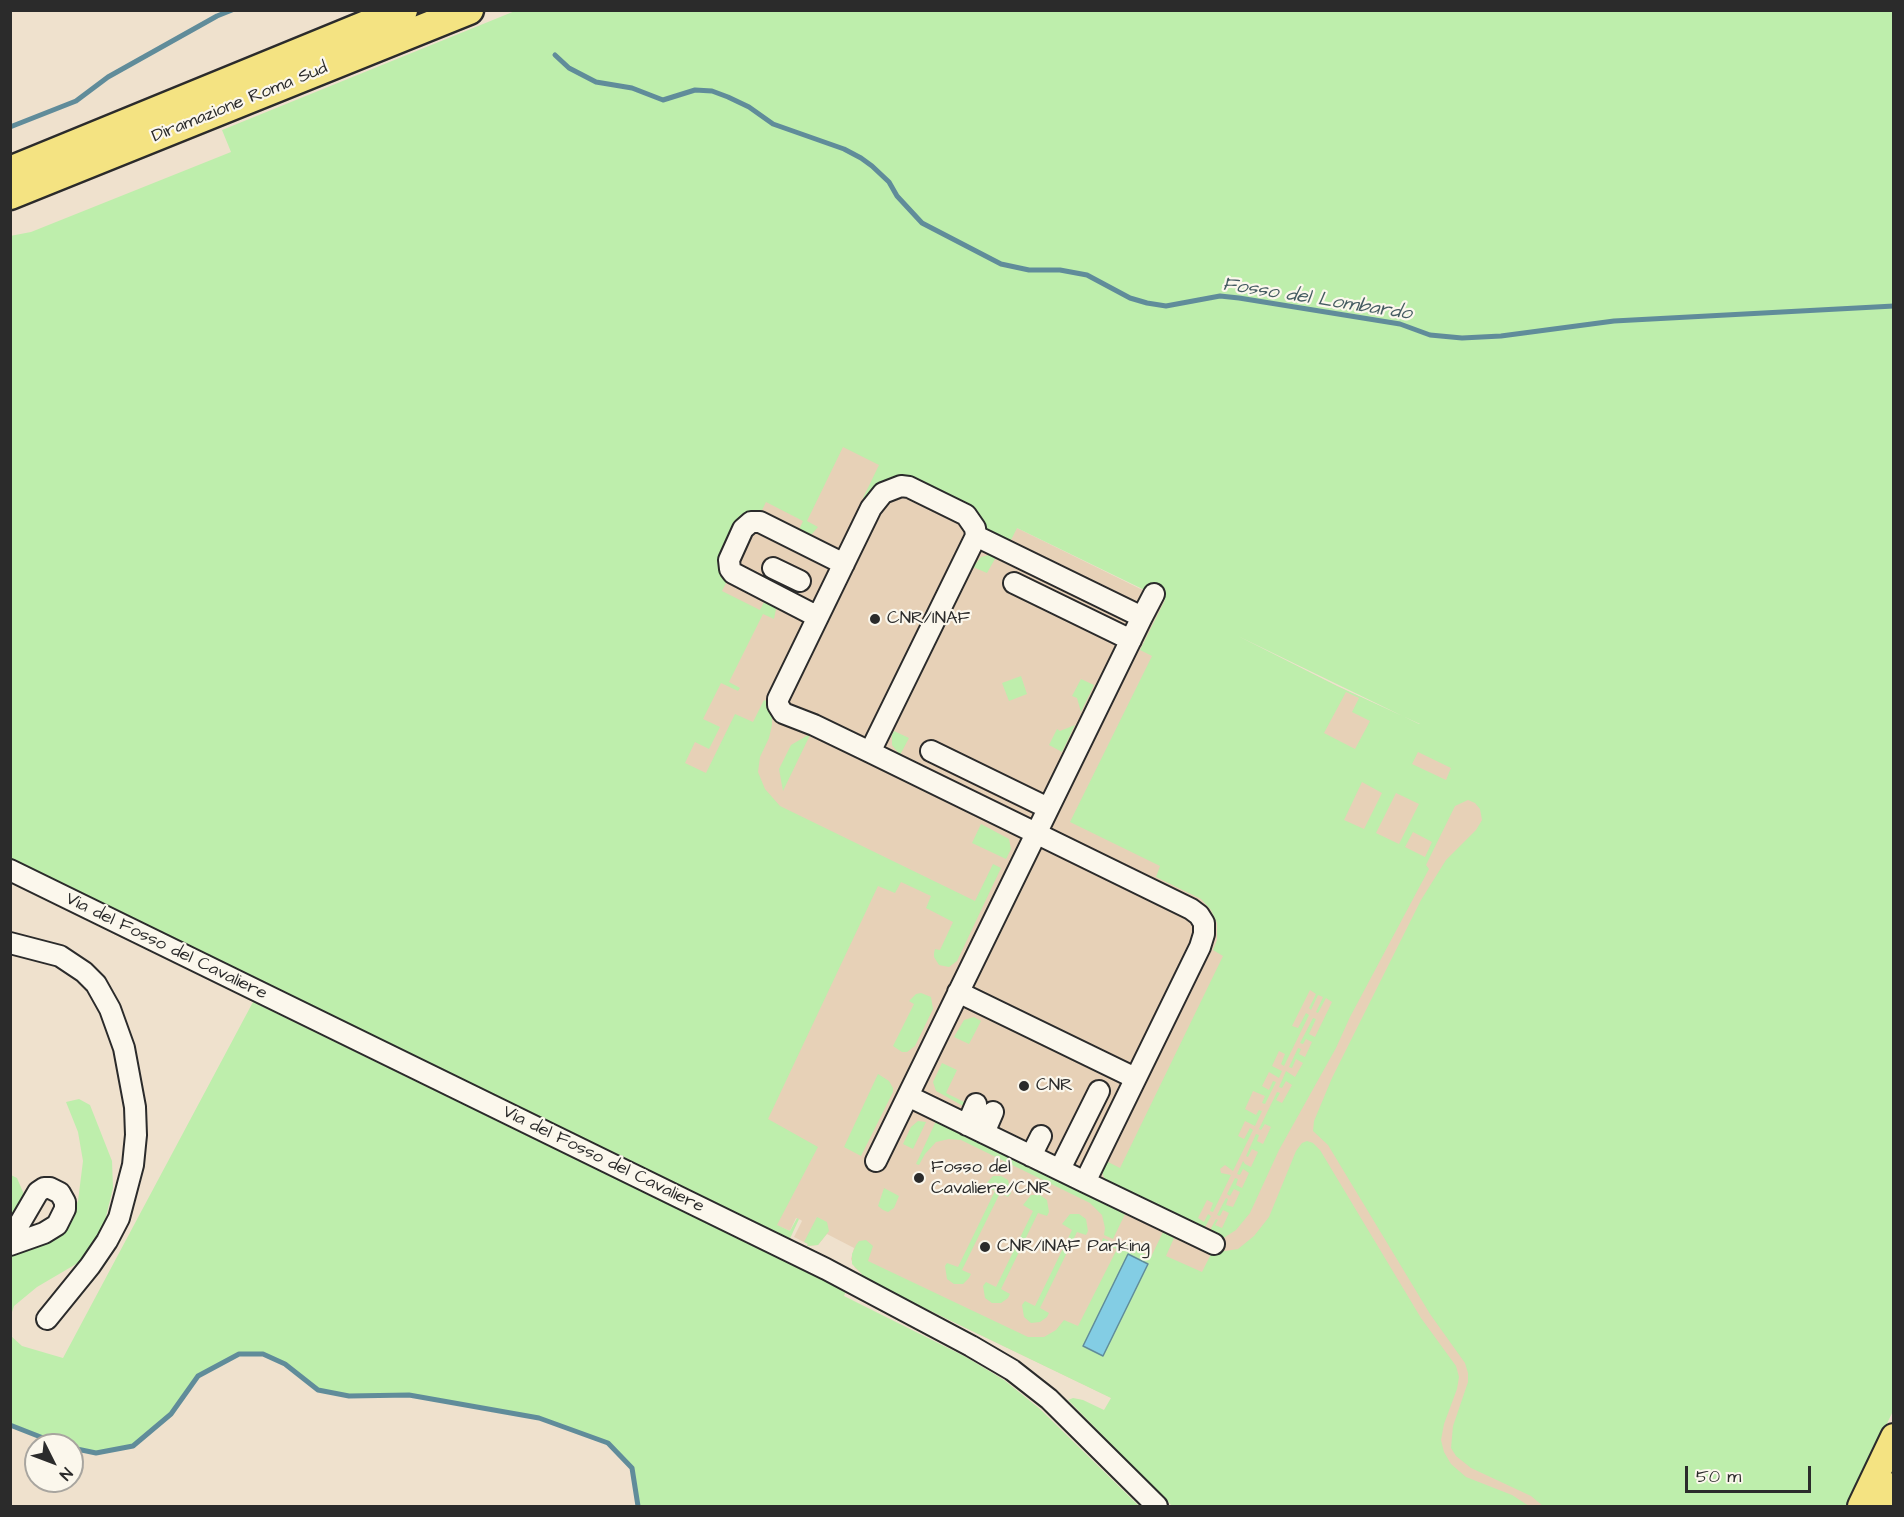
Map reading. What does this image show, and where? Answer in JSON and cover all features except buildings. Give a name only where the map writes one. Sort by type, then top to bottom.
[{"type":"highway","name":"Diramazione Roma Sud","points":[[10,171],[403,10]]},
{"type":"highway","name":"Diramazione Roma Sud","points":[[10,195],[469,10]]},
{"type":"main road","points":[[1861,1506],[1893,1437]]},
{"type":"main road","points":[[1884,1506],[1893,1486]]},
{"type":"street","points":[[870,753],[919,632],[976,536],[975,528],[966,515],[909,487],[901,486],[883,493],[877,499],[778,699],[778,705],[788,716],[813,725],[870,753],[1036,833],[1191,909],[1199,915],[1204,923],[1204,934],[1200,947],[1085,1182]]},
{"type":"street","points":[[818,617],[733,573],[729,560],[743,529],[751,522],[760,522],[844,564]]},
{"type":"street","points":[[976,536],[1142,617]]},
{"type":"street","points":[[773,568],[800,581]]},
{"type":"street","points":[[1014,583],[1131,640]]},
{"type":"street","points":[[876,1161],[1154,594]]},
{"type":"street","points":[[931,751],[1048,808]]},
{"type":"street","name":"Via del Fosso del Cavaliere","points":[[10,870],[826,1269],[971,1346],[1012,1370],[1049,1399],[1157,1506]]},
{"type":"street","points":[[10,943],[60,956],[84,972],[96,984],[110,1009],[124,1048],[135,1107],[136,1135],[133,1165],[119,1218],[90,1266],[47,1319]]},
{"type":"street","points":[[958,992],[1135,1078]]},
{"type":"street","points":[[1060,1169],[1099,1091]]},
{"type":"street","points":[[908,1096],[1214,1244]]},
{"type":"street","points":[[975,1129],[985,1108]]},
{"type":"street","points":[[1031,1156],[1041,1136]]},
{"type":"street","points":[[10,1240],[38,1192],[50,1188],[60,1193],[65,1205],[57,1225],[44,1233],[10,1245]]},
{"type":"shaded area","points":[[742,395],[845,443],[1337,686],[1893,948],[1777,1506],[1336,1506],[860,1277],[862,1274],[855,1268],[851,1259],[854,1248],[827,1234],[818,1245],[807,1246],[808,1244],[794,1237],[801,1220],[796,1218],[790,1231],[776,1225],[425,1050]]},
{"type":"green space","points":[[515,11],[1893,11],[1894,1409],[1847,1506],[1543,1506],[1531,1496],[1471,1468],[1456,1456],[1451,1448],[1453,1426],[1468,1382],[1465,1363],[1430,1314],[1328,1145],[1313,1131],[1314,1121],[1332,1078],[1421,900],[1446,860],[1476,830],[1482,820],[1480,809],[1475,803],[1468,800],[1455,806],[1426,865],[1429,869],[1350,1017],[1336,1048],[1279,1150],[1250,1213],[1236,1230],[1222,1239],[1208,1234],[1216,1219],[1218,1220],[1215,1225],[1222,1228],[1229,1213],[1223,1210],[1220,1216],[1217,1215],[1226,1198],[1228,1199],[1226,1205],[1233,1207],[1240,1192],[1234,1189],[1230,1196],[1227,1194],[1235,1178],[1238,1179],[1236,1185],[1242,1188],[1249,1173],[1243,1169],[1240,1175],[1237,1174],[1243,1161],[1251,1167],[1258,1152],[1252,1149],[1248,1157],[1246,1156],[1256,1134],[1259,1135],[1257,1141],[1263,1144],[1271,1127],[1265,1124],[1261,1130],[1259,1129],[1277,1092],[1280,1093],[1276,1100],[1282,1103],[1292,1085],[1286,1081],[1282,1088],[1279,1087],[1286,1071],[1295,1077],[1303,1063],[1296,1059],[1292,1068],[1289,1067],[1298,1048],[1301,1049],[1299,1054],[1305,1057],[1312,1042],[1306,1039],[1303,1044],[1300,1043],[1313,1018],[1316,1019],[1309,1034],[1315,1037],[1332,1002],[1326,998],[1318,1013],[1316,1012],[1323,997],[1318,995],[1311,1010],[1309,1008],[1316,994],[1310,990],[1292,1026],[1298,1028],[1306,1013],[1309,1015],[1284,1066],[1281,1064],[1285,1054],[1279,1051],[1272,1066],[1282,1071],[1279,1078],[1269,1072],[1262,1086],[1269,1090],[1273,1081],[1276,1082],[1265,1104],[1262,1103],[1265,1096],[1253,1091],[1245,1109],[1256,1115],[1259,1110],[1262,1111],[1255,1126],[1245,1121],[1238,1136],[1244,1139],[1250,1128],[1253,1130],[1233,1171],[1225,1165],[1220,1169],[1221,1173],[1231,1175],[1213,1212],[1210,1211],[1213,1203],[1207,1200],[1198,1218],[1204,1222],[1208,1214],[1211,1216],[1203,1231],[1106,1182],[1101,1170],[1104,1160],[1120,1168],[1223,956],[1213,950],[1217,940],[1217,923],[1211,910],[1201,899],[1156,877],[1160,866],[1070,822],[1152,656],[1140,650],[1165,600],[1017,528],[1010,542],[987,530],[975,513],[916,482],[868,500],[863,498],[879,465],[843,447],[807,521],[818,527],[812,534],[803,535],[798,532],[803,521],[766,502],[722,591],[760,610],[766,598],[776,609],[774,619],[763,614],[729,682],[740,688],[738,691],[721,683],[703,719],[720,727],[709,749],[695,742],[685,763],[706,773],[735,714],[753,722],[764,700],[769,702],[772,725],[760,757],[758,772],[765,789],[780,806],[975,901],[993,864],[1001,868],[957,961],[949,967],[939,965],[934,953],[935,949],[940,950],[953,922],[926,908],[931,896],[901,882],[895,893],[878,886],[768,1119],[818,1147],[777,1225],[790,1231],[797,1218],[799,1219],[788,1243],[315,1012],[11,860],[10,236],[31,232],[231,152],[222,130]],"holes":[[[1238,636],[1403,716],[1337,686]],[[1346,692],[1359,698],[1352,712],[1370,721],[1355,749],[1324,733]],[[1418,752],[1451,768],[1446,780],[1412,764]],[[1362,782],[1382,793],[1364,829],[1344,820]],[[1396,793],[1419,804],[1399,844],[1376,833]],[[1413,832],[1432,842],[1425,857],[1405,847]]]},
{"type":"green space","points":[[989,555],[996,557],[987,573],[973,567],[981,557]]},
{"type":"green space","points":[[1021,676],[1027,694],[1009,701],[1002,683]]},
{"type":"green space","points":[[1081,679],[1094,685],[1081,712],[1077,698],[1072,696]]},
{"type":"green space","points":[[1075,725],[1062,752],[1049,745],[1057,729],[1060,731]]},
{"type":"green space","points":[[894,731],[909,738],[900,755],[892,745]]},
{"type":"green space","points":[[810,735],[783,791],[779,769],[791,745]]},
{"type":"green space","points":[[981,824],[1009,839],[1011,849],[1006,859],[972,843]]},
{"type":"green space","points":[[921,993],[931,997],[933,1009],[915,1046],[907,1052],[902,1052],[893,1046],[914,1004],[909,1001],[916,994]]},
{"type":"green space","points":[[253,1002],[846,1291],[844,1296],[966,1357],[1004,1380],[1040,1409],[1139,1506],[638,1506],[632,1468],[608,1443],[539,1418],[409,1395],[349,1396],[318,1390],[285,1364],[263,1354],[239,1354],[198,1376],[171,1414],[133,1446],[96,1453],[84,1450],[84,1433],[31,1433],[11,1425],[11,1336],[22,1346],[63,1358]]},
{"type":"green space","points":[[974,1017],[981,1021],[969,1044],[954,1037],[964,1020]]},
{"type":"green space","points":[[942,1063],[957,1070],[946,1093],[966,1103],[965,1107],[936,1091],[933,1082]]},
{"type":"green space","points":[[878,1074],[889,1081],[893,1092],[861,1156],[844,1147]]},
{"type":"green space","points":[[79,1099],[90,1105],[112,1161],[113,1188],[102,1233],[88,1257],[37,1287],[14,1306],[11,1315],[11,1253],[55,1237],[67,1228],[78,1201],[83,1161],[78,1132],[66,1102]]},
{"type":"green space","points":[[918,1121],[926,1122],[913,1149],[903,1144],[911,1127]]},
{"type":"green space","points":[[936,1121],[1125,1214],[1113,1239],[1104,1235],[1102,1215],[1090,1203],[961,1140],[949,1139],[936,1142],[919,1165],[916,1164]]},
{"type":"green space","points":[[1307,1141],[1320,1150],[1421,1318],[1456,1366],[1459,1377],[1457,1389],[1444,1424],[1441,1440],[1444,1452],[1451,1464],[1466,1477],[1512,1495],[1529,1506],[1172,1506],[1068,1400],[1073,1398],[1083,1400],[1104,1410],[1111,1398],[860,1277],[862,1274],[852,1264],[852,1254],[856,1245],[859,1241],[866,1240],[873,1246],[868,1261],[1028,1337],[1044,1337],[1056,1330],[1064,1320],[1078,1326],[1117,1249],[1101,1244],[1103,1238],[1118,1245],[1120,1242],[1151,1257],[1163,1232],[1174,1238],[1166,1256],[1202,1272],[1214,1248],[1225,1251],[1238,1249],[1254,1236],[1269,1217],[1296,1151],[1302,1143]]},
{"type":"green space","points":[[11,1175],[17,1178],[23,1198],[11,1221]]},
{"type":"green space","points":[[993,1176],[1001,1176],[1008,1180],[1011,1193],[1008,1197],[1000,1193],[962,1270],[971,1274],[969,1278],[963,1284],[954,1284],[947,1279],[945,1266],[947,1263],[958,1267],[995,1191],[984,1186]]},
{"type":"green space","points":[[884,1188],[899,1196],[894,1208],[888,1212],[878,1206]]},
{"type":"green space","points":[[1031,1195],[1040,1195],[1047,1200],[1049,1212],[1047,1216],[1038,1213],[1001,1289],[1010,1294],[1008,1298],[1001,1303],[992,1303],[985,1298],[983,1286],[986,1282],[996,1287],[1033,1211],[1023,1205]]},
{"type":"green space","points":[[1070,1214],[1079,1214],[1086,1219],[1088,1231],[1086,1235],[1077,1232],[1040,1308],[1049,1313],[1047,1317],[1040,1322],[1031,1323],[1024,1317],[1022,1305],[1025,1301],[1035,1306],[1072,1230],[1062,1224]]},
{"type":"green space","points":[[817,1217],[827,1222],[829,1231],[818,1245],[807,1246],[808,1244],[804,1242]]},
{"type":"water","points":[[1128,1254],[1148,1264],[1103,1356],[1083,1346]]},
{"type":"waterway","points":[[10,127],[76,101],[108,77],[217,16],[232,10]]},
{"type":"waterway","name":"Fosso del Lombardo","points":[[555,55],[569,68],[596,82],[632,88],[663,100],[695,90],[712,91],[728,97],[749,107],[773,124],[844,149],[861,158],[889,182],[897,196],[922,223],[1001,264],[1029,270],[1060,270],[1087,275],[1130,298],[1147,303],[1166,306],[1220,296],[1239,298],[1400,324],[1430,335],[1462,338],[1501,336],[1614,321],[1894,306]]},
{"type":"waterway","points":[[84,1450],[96,1453],[133,1446],[171,1414],[198,1376],[239,1354],[263,1354],[285,1364],[318,1390],[349,1396],[409,1395],[539,1418],[608,1443],[632,1468],[638,1506]]},
{"type":"waterway","points":[[10,1425],[30,1433]]},
{"type":"place","name":"CNR/INAF","points":[[875,619]]},
{"type":"place","name":"CNR","points":[[1024,1086]]},
{"type":"place","name":"Fosso del Cavaliere/CNR","points":[[919,1178]]},
{"type":"place","name":"CNR/INAF Parking","points":[[985,1247]]}]
